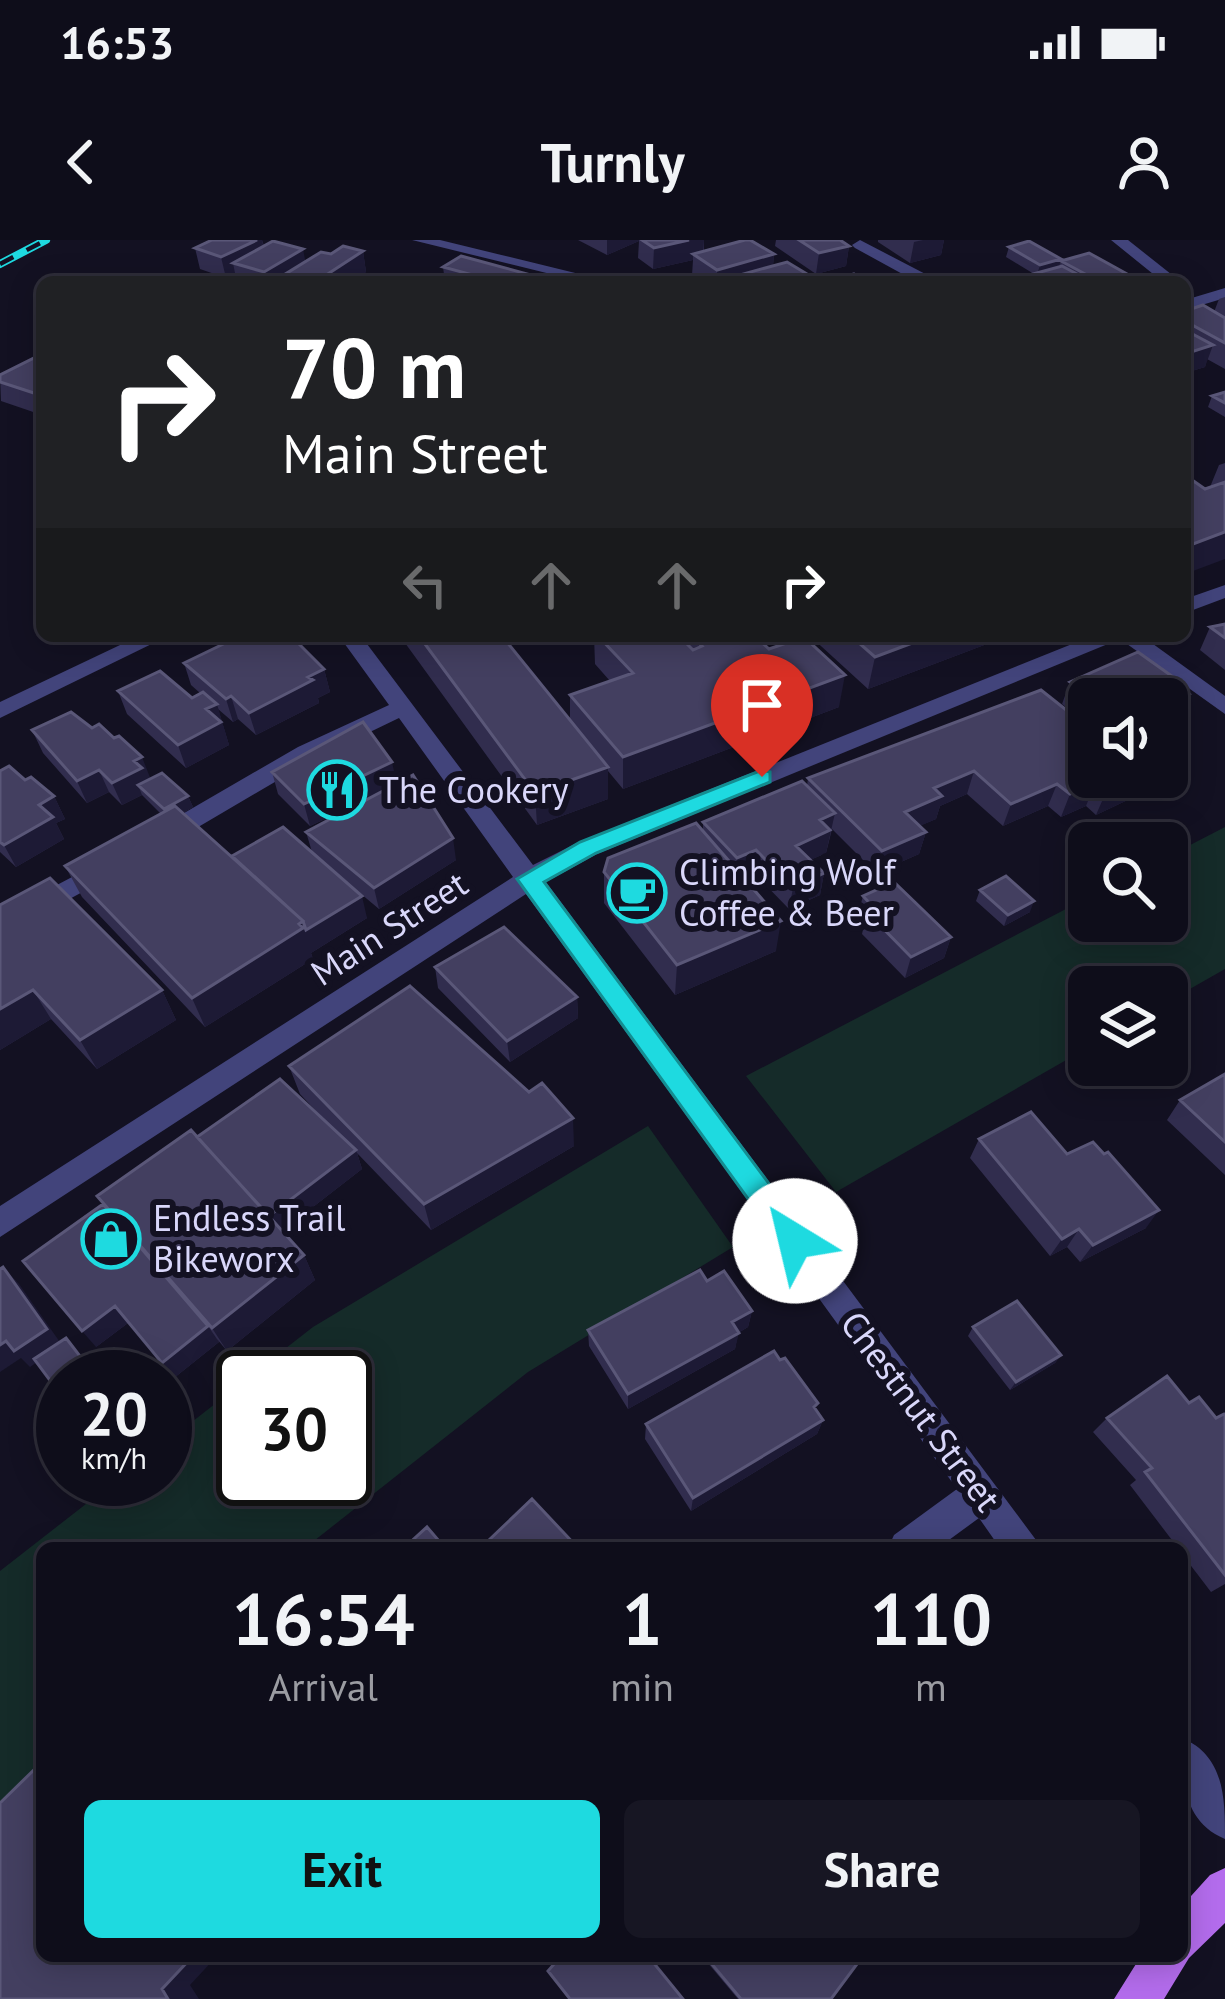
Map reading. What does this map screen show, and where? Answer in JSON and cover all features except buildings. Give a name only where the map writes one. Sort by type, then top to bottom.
[{"type":"main road","points":[[1188,1932],[1225,1890]]},
{"type":"main road","points":[[1136,1999],[1164,1962]]},
{"type":"street","points":[[420,240],[578,276]]},
{"type":"street","points":[[1119,240],[1165,276]]},
{"type":"street","points":[[860,245],[918,276]]},
{"type":"street","points":[[1194,302],[1225,293]]},
{"type":"street","points":[[1191,605],[1225,591]]},
{"type":"street","points":[[0,711],[144,642]]},
{"type":"street","name":"Chestnut Street","points":[[355,642],[1018,1542]]},
{"type":"street","name":"Main Street","points":[[0,1223],[529,879],[588,848],[1096,642]]},
{"type":"street","points":[[1136,642],[1225,707]]},
{"type":"street","points":[[0,927],[306,753],[405,706]]},
{"type":"street","points":[[916,1542],[981,1494]]},
{"type":"street","points":[[1188,1766],[1225,1818]]},
{"type":"green space","points":[[1225,827],[1225,969],[1188,990],[1188,966],[1068,966],[1068,1059],[836,1192],[746,1076],[1068,908],[1068,942],[1188,942],[1188,846]]},
{"type":"green space","points":[[648,1126],[733,1247],[528,1372],[372,1495],[372,1350],[284,1350],[313,1327]]},
{"type":"green space","points":[[216,1403],[216,1506],[358,1506],[313,1542],[37,1542],[83,1506],[192,1506],[192,1422]]},
{"type":"green space","points":[[36,1543],[36,1800],[0,1839],[0,1571]]},
{"type":"railway","points":[[0,264],[46,240]]},
{"type":"place","name":"The Cookery","points":[[337,790]]},
{"type":"place","name":"Climbing Wolf Coffee & Beer","points":[[637,893]]},
{"type":"place","name":"Endless Trail Bikeworx","points":[[111,1239]]},
{"type":"route","points":[[762,777],[588,848],[529,879],[795,1241]]}]
